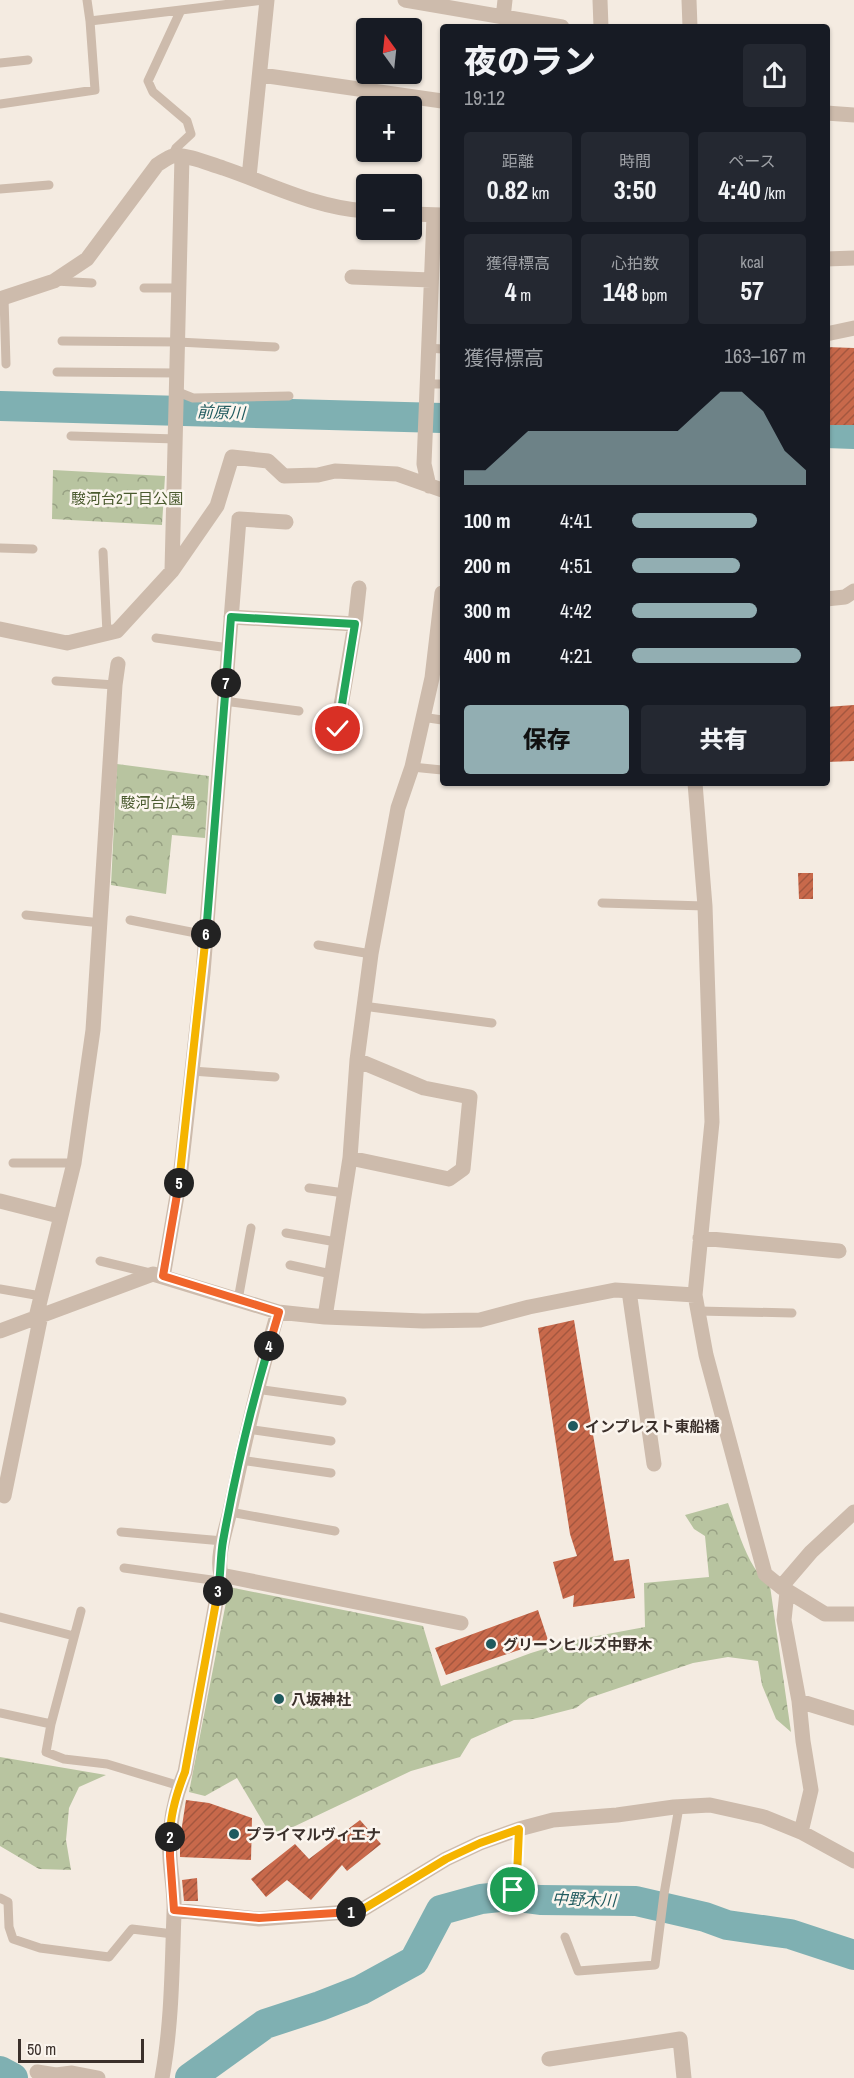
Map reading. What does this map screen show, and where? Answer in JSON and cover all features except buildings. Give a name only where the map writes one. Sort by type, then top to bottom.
[{"type":"street","points":[[249,177],[261,75],[265,0]]},
{"type":"street","points":[[405,0],[503,22],[527,24]]},
{"type":"street","points":[[503,22],[505,0]]},
{"type":"street","points":[[600,0],[601,24]]},
{"type":"street","points":[[689,0],[690,24]]},
{"type":"street","points":[[261,75],[440,101]]},
{"type":"street","points":[[830,113],[854,115]]},
{"type":"street","points":[[172,571],[178,404],[177,156]]},
{"type":"street","points":[[2,298],[54,281],[87,259],[157,165],[177,156],[249,177],[303,198],[343,210],[356,211]]},
{"type":"street","points":[[422,214],[438,215],[431,280],[435,349],[427,384],[424,464],[436,488]]},
{"type":"street","points":[[830,259],[854,258]]},
{"type":"street","points":[[352,276],[431,280]]},
{"type":"street","points":[[830,333],[854,328]]},
{"type":"street","points":[[0,629],[67,643],[117,631],[172,571],[217,506],[232,457],[268,461],[284,476],[318,475],[335,471],[397,474],[436,488]]},
{"type":"street","points":[[158,1275],[180,1178],[192,1071],[206,935],[239,519],[286,522]]},
{"type":"street","points":[[338,729],[359,588]]},
{"type":"street","points":[[830,599],[845,597],[854,591]]},
{"type":"street","points":[[231,617],[355,624]]},
{"type":"street","points":[[325,1317],[350,1158],[357,1060],[371,954],[398,808],[412,767],[422,717],[437,678],[440,638]]},
{"type":"street","points":[[4,1496],[41,1296],[74,1163],[93,1030],[118,664]]},
{"type":"street","points":[[695,786],[705,906],[712,1122],[695,1295],[706,1355],[765,1574],[784,1590],[825,1614],[854,1614]]},
{"type":"street","points":[[350,1158],[449,1179],[463,1169],[470,1097],[424,1088],[357,1060]]},
{"type":"street","points":[[0,1201],[59,1216]]},
{"type":"street","points":[[700,1238],[839,1251]]},
{"type":"street","points":[[0,1331],[158,1275],[279,1312],[325,1317],[423,1321],[480,1320],[530,1307],[615,1290],[695,1295]]},
{"type":"street","points":[[629,1291],[654,1464]]},
{"type":"street","points":[[147,2078],[163,2073],[171,1997],[174,1910],[170,1826],[185,1772],[220,1578],[223,1541],[240,1460],[256,1389],[279,1312]]},
{"type":"street","points":[[801,1832],[811,1790],[803,1741],[800,1701],[784,1620],[784,1590],[811,1552],[854,1512]]},
{"type":"street","points":[[220,1578],[460,1623]]},
{"type":"street","points":[[800,1701],[854,1718]]},
{"type":"street","points":[[174,1910],[259,1918],[360,1911],[446,1859],[480,1843],[519,1829],[553,1820],[679,1807],[710,1805],[765,1817],[801,1832],[854,1861]]},
{"type":"street","points":[[549,2059],[680,2038],[684,2078]]},
{"type":"street","points":[[37,2072],[72,2073],[98,2078]]},
{"type":"lane","points":[[0,104],[95,90],[87,0]]},
{"type":"lane","points":[[90,21],[265,0]]},
{"type":"lane","points":[[177,156],[176,148],[191,134],[187,121],[153,92],[148,81],[180,12]]},
{"type":"lane","points":[[0,63],[28,60]]},
{"type":"lane","points":[[0,189],[49,185]]},
{"type":"lane","points":[[54,281],[92,284]]},
{"type":"lane","points":[[144,288],[179,288]]},
{"type":"lane","points":[[2,298],[6,364]]},
{"type":"lane","points":[[62,341],[178,342],[275,347]]},
{"type":"lane","points":[[57,372],[177,373]]},
{"type":"lane","points":[[427,384],[440,384]]},
{"type":"lane","points":[[178,404],[193,398],[289,396]]},
{"type":"lane","points":[[70,436],[177,439]]},
{"type":"lane","points":[[0,548],[33,549]]},
{"type":"lane","points":[[103,552],[107,633]]},
{"type":"lane","points":[[156,638],[229,648]]},
{"type":"lane","points":[[56,681],[115,685]]},
{"type":"lane","points":[[224,701],[299,711]]},
{"type":"lane","points":[[422,717],[440,720]]},
{"type":"lane","points":[[412,767],[440,770]]},
{"type":"lane","points":[[602,903],[705,906]]},
{"type":"lane","points":[[26,915],[101,923]]},
{"type":"lane","points":[[130,920],[206,935]]},
{"type":"lane","points":[[318,945],[371,954]]},
{"type":"lane","points":[[363,1006],[492,1023]]},
{"type":"lane","points":[[192,1071],[275,1077]]},
{"type":"lane","points":[[14,1163],[74,1163]]},
{"type":"lane","points":[[309,1188],[344,1193]]},
{"type":"lane","points":[[238,1300],[251,1228]]},
{"type":"lane","points":[[286,1233],[336,1242]]},
{"type":"lane","points":[[100,1261],[158,1275]]},
{"type":"lane","points":[[290,1265],[331,1274]]},
{"type":"lane","points":[[0,1289],[41,1296]]},
{"type":"lane","points":[[698,1311],[792,1313]]},
{"type":"lane","points":[[256,1389],[342,1401]]},
{"type":"lane","points":[[247,1429],[331,1440]]},
{"type":"lane","points":[[240,1460],[331,1473]]},
{"type":"lane","points":[[230,1512],[335,1531]]},
{"type":"lane","points":[[121,1532],[223,1541]]},
{"type":"lane","points":[[124,1568],[220,1578]]},
{"type":"lane","points":[[81,1611],[51,1724],[46,1752],[64,1759],[107,1764],[180,1786]]},
{"type":"lane","points":[[0,1617],[74,1636]]},
{"type":"lane","points":[[0,1713],[51,1724]]},
{"type":"lane","points":[[565,1937],[578,1971],[655,1965],[679,1807]]},
{"type":"lane","points":[[509,1903],[517,1876],[519,1829]]},
{"type":"lane","points":[[0,1898],[8,1902],[9,1927],[13,1939],[40,1948],[109,1957],[132,1929],[172,1934]]},
{"type":"green space","name":"駿河台2丁目公園","points":[[53,470],[165,476],[162,525],[52,519]]},
{"type":"green space","name":"駿河台広場","points":[[117,764],[209,776],[205,838],[172,835],[166,894],[111,885]]},
{"type":"green space","points":[[728,1503],[749,1558],[770,1586],[791,1732],[776,1719],[762,1685],[758,1661],[728,1657],[693,1663],[589,1698],[576,1708],[533,1719],[514,1720],[471,1739],[460,1757],[411,1771],[272,1837],[237,1778],[205,1796],[189,1792],[229,1587],[423,1626],[441,1686],[570,1641],[645,1627],[644,1583],[709,1577],[705,1536],[694,1529],[685,1515]]},
{"type":"green space","points":[[0,1757],[106,1775],[79,1787],[69,1808],[66,1840],[71,1870],[39,1869],[0,1846]]},
{"type":"waterway","name":"前原川","points":[[0,406],[440,418]]},
{"type":"waterway","name":"前原川","points":[[830,433],[854,434]]},
{"type":"waterway","name":"中野木川","points":[[190,2078],[265,2024],[361,1990],[414,1961],[441,1910],[481,1899],[510,1896],[540,1900],[636,1901],[705,1917],[727,1925],[790,1934],[854,1955]]},
{"type":"waterway","name":"中野木川","points":[[0,2071],[13,2078]]},
{"type":"place","name":"インプレスト東船橋","points":[[573,1426]]},
{"type":"place","name":"グリーンヒルズ中野木","points":[[491,1644]]},
{"type":"place","name":"八坂神社","points":[[279,1699]]},
{"type":"place","name":"プライマルヴィエナ","points":[[234,1834]]},
{"type":"route","points":[[338,729],[355,624],[231,617],[203,973],[180,1178],[163,1276],[279,1312],[257,1384],[240,1460],[223,1541],[219,1569],[221,1575],[185,1772],[170,1826],[174,1910],[259,1918],[360,1911],[446,1859],[480,1843],[519,1829],[517,1876],[513,1890]]}]
